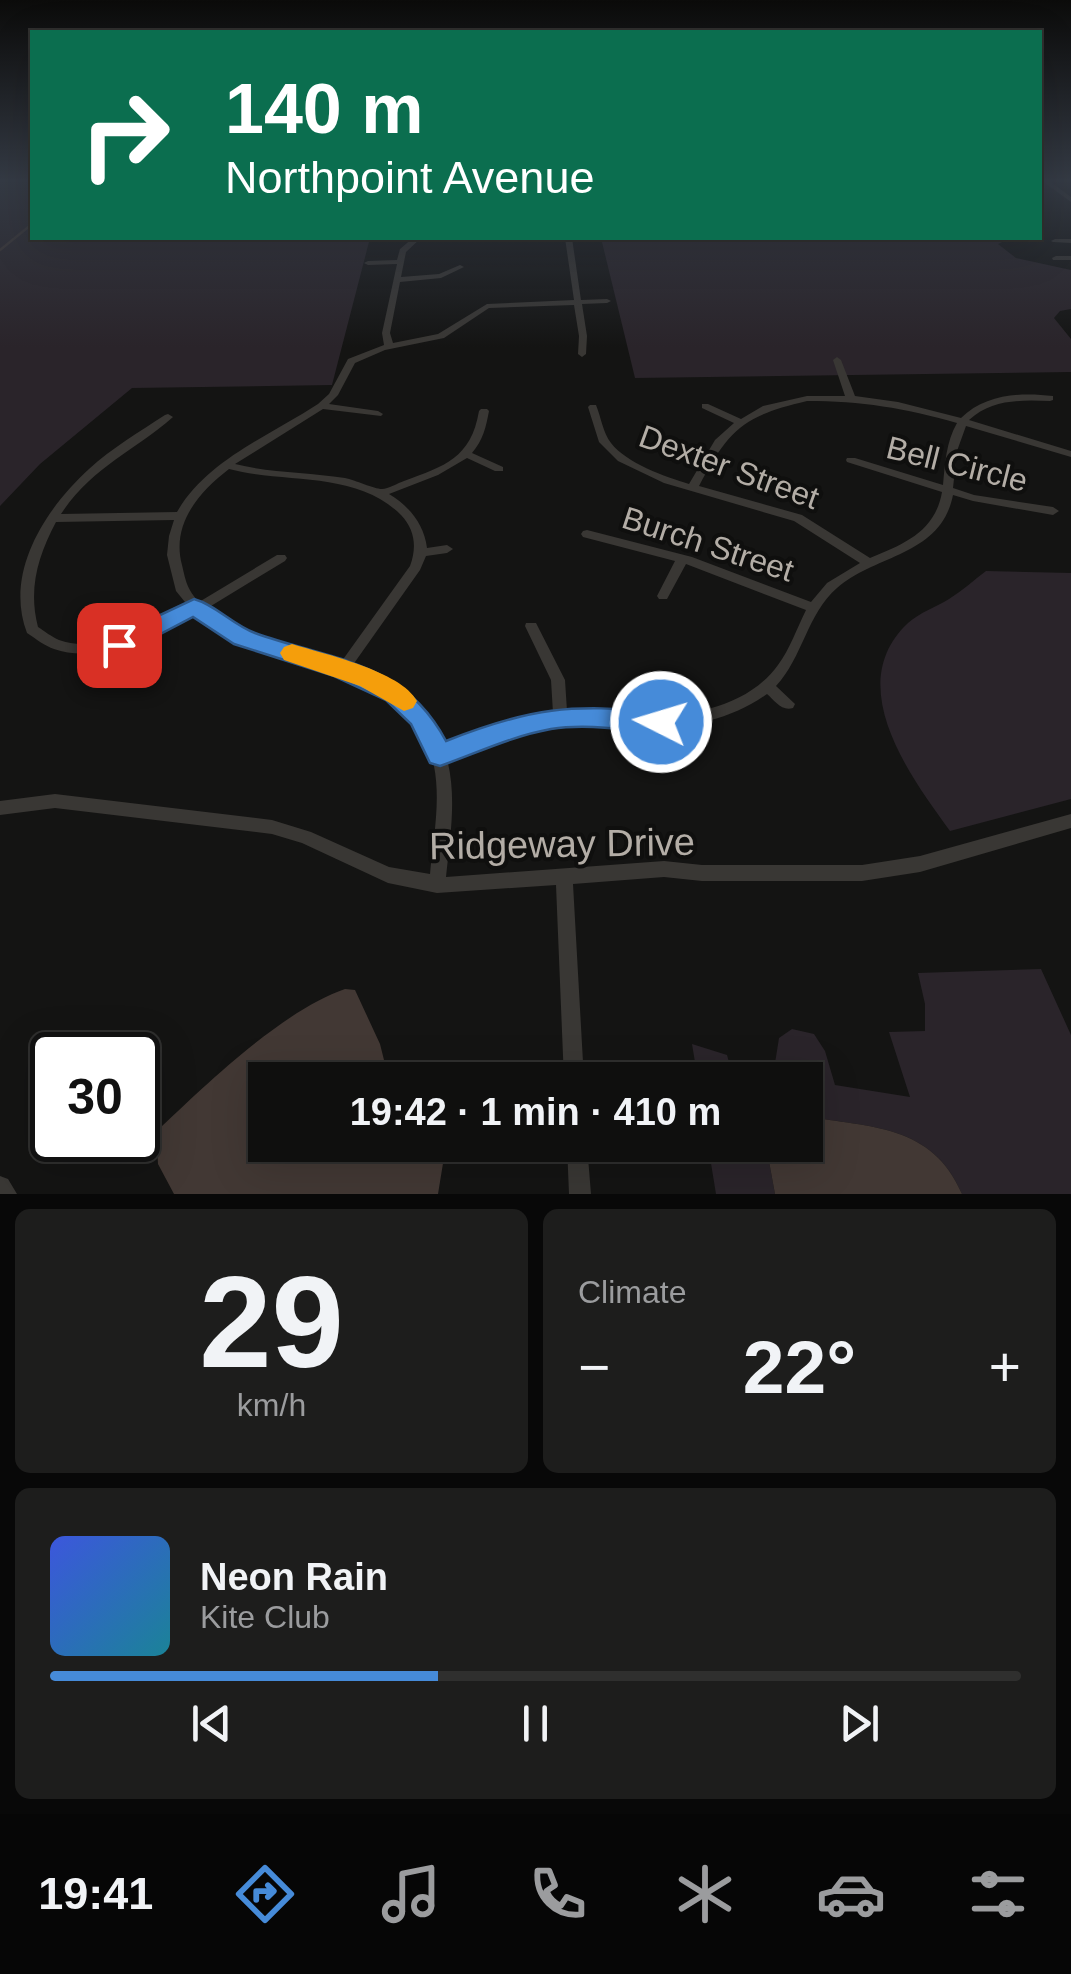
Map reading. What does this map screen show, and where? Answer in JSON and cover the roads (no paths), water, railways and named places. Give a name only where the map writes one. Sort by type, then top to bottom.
[{"type":"street","points":[[388,347],[386,333],[401,262],[406,246],[414,240]]},
{"type":"street","points":[[568,240],[582,354]]},
{"type":"street","points":[[1055,241],[1071,241]]},
{"type":"street","points":[[1056,258],[1071,258]]},
{"type":"street","points":[[368,263],[401,262]]},
{"type":"street","points":[[397,280],[441,276],[460,267]]},
{"type":"street","points":[[437,885],[445,788],[440,755],[428,728],[411,706],[382,685],[243,638],[194,607],[184,594],[173,561],[180,516],[198,490],[227,465],[321,406],[351,361],[388,347],[442,336],[487,306],[608,301]]},
{"type":"street","points":[[837,360],[851,399]]},
{"type":"street","points":[[440,755],[520,724],[560,717],[681,720],[734,706],[767,686],[792,657],[812,607],[840,578],[912,543],[932,528],[944,512],[952,444],[963,421],[976,407],[991,400],[1050,398]]},
{"type":"street","points":[[693,487],[720,440],[740,422],[786,404],[851,399],[902,405],[1071,454]]},
{"type":"street","points":[[321,406],[378,414]]},
{"type":"street","points":[[706,406],[740,422]]},
{"type":"street","name":"Dexter Street","points":[[592,407],[604,442],[615,454],[656,476],[788,514],[868,562]]},
{"type":"street","points":[[384,492],[468,455],[482,431],[484,411]]},
{"type":"street","points":[[168,417],[90,473],[54,518],[32,566],[26,610],[32,630],[53,647],[81,651],[119,645],[281,558]]},
{"type":"street","points":[[468,455],[499,468]]},
{"type":"street","name":"Bell Circle","points":[[851,460],[948,492],[1052,512]]},
{"type":"street","points":[[227,465],[254,475],[353,482],[384,492],[415,524],[422,552],[404,588],[343,669]]},
{"type":"street","points":[[54,518],[180,516]]},
{"type":"street","name":"Burch Street","points":[[586,534],[682,559],[812,607]]},
{"type":"street","points":[[422,552],[447,550]]},
{"type":"street","points":[[663,596],[682,559]]},
{"type":"street","points":[[531,626],[558,680],[560,717]]},
{"type":"street","points":[[767,686],[788,704]]},
{"type":"street","name":"Ridgeway Drive","points":[[0,808],[55,800],[272,826],[305,836],[388,874],[437,885],[664,869],[702,873],[862,873],[920,864],[1071,821]]},
{"type":"street","points":[[564,878],[573,1062]]},
{"type":"street","points":[[578,1162],[580,1194]]},
{"type":"street","points":[[0,1188],[6,1194]]},
{"type":"waterway","points":[[0,250],[18,236]]}]
